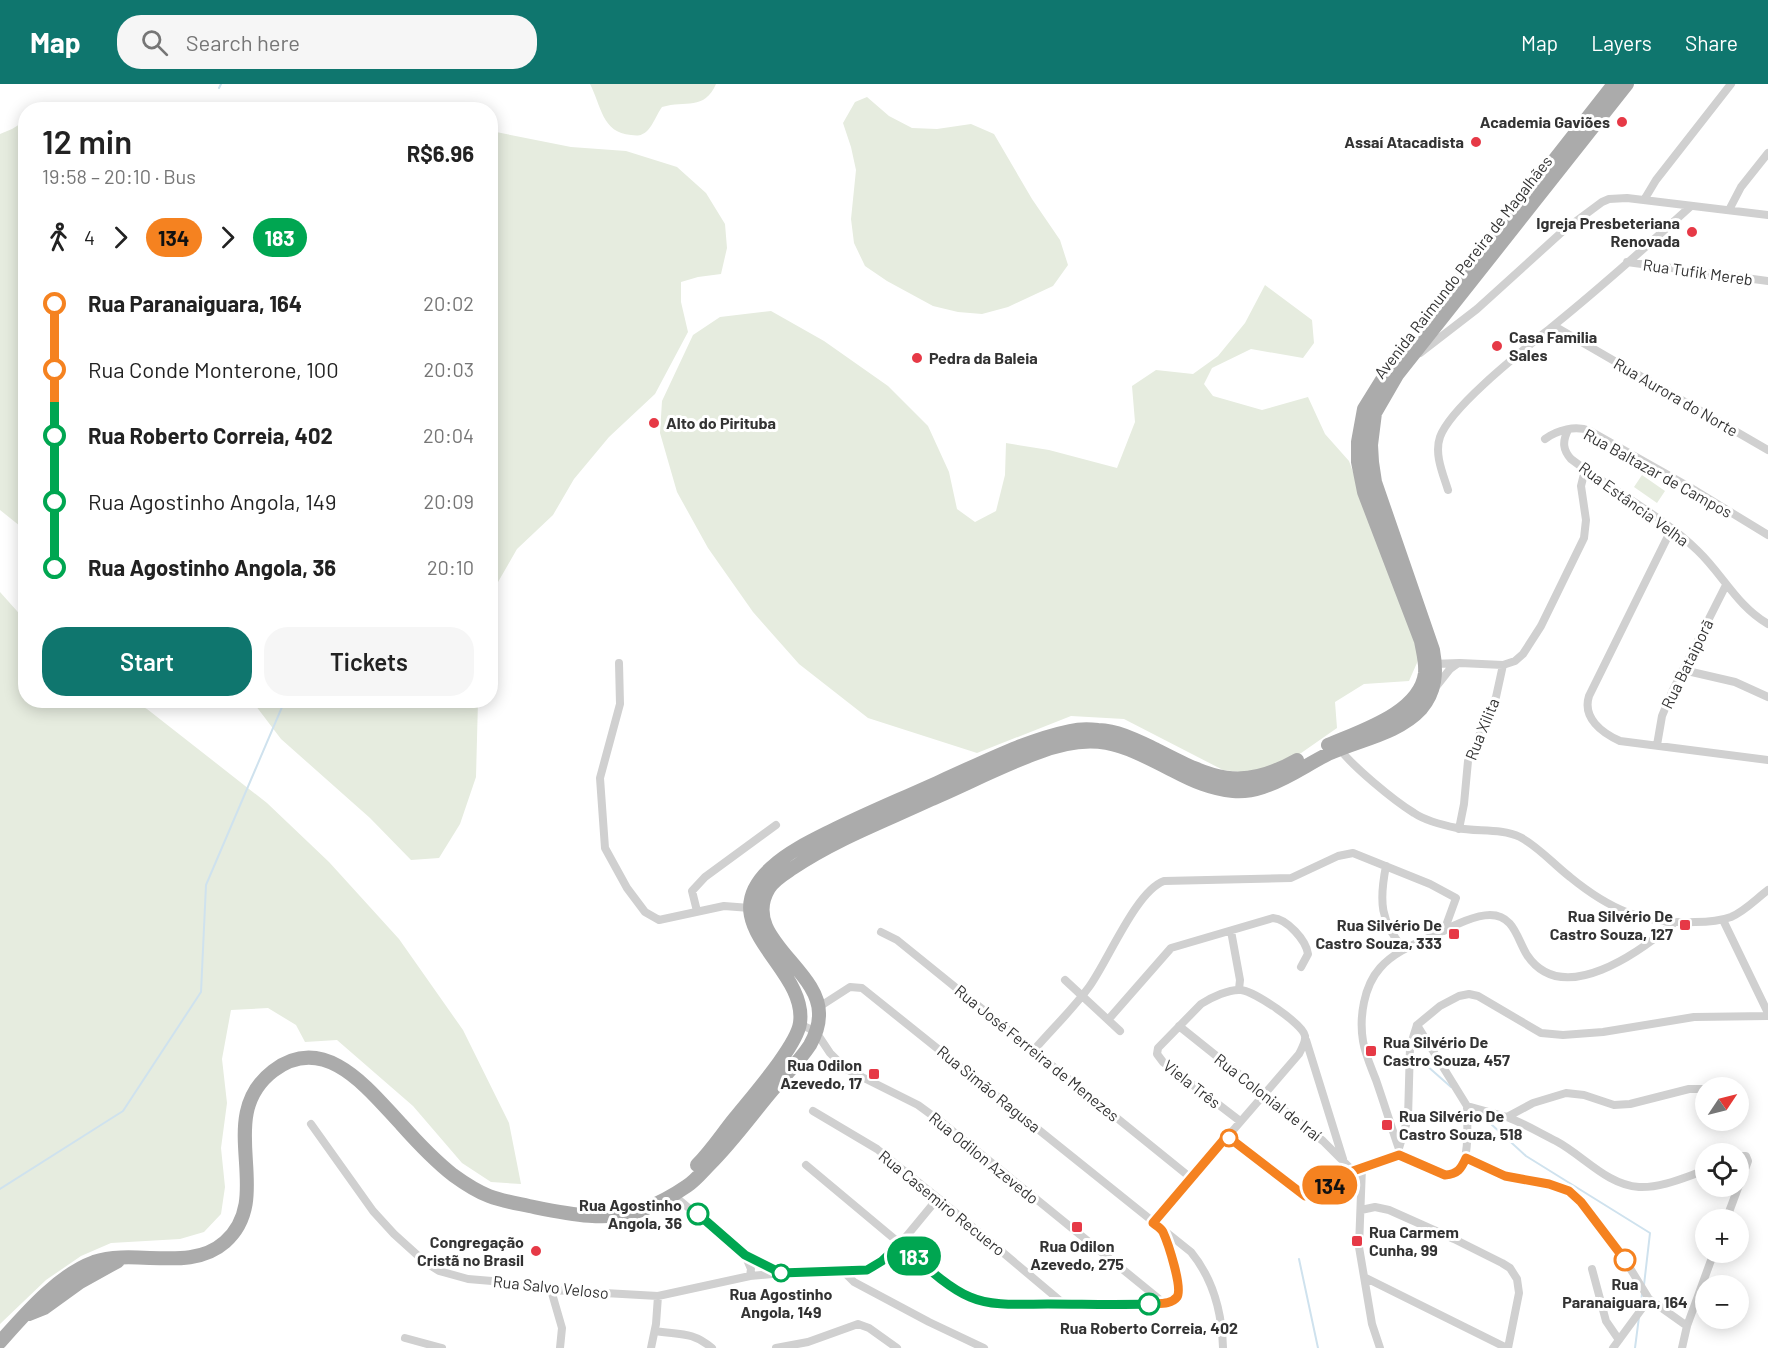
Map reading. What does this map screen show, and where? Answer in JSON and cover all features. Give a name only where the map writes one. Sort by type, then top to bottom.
[{"type":"main road","name":"Avenida Raimundo Pereira de Magalhães","points":[[1428,698],[1434,685],[1430,664],[1364,492],[1358,452],[1360,424],[1364,409],[1393,364],[1614,84]]},
{"type":"main road","name":"Avenida Raimundo Pereira de Magalhães","points":[[1337,746],[1337,733],[1342,729],[1403,707],[1417,694],[1430,664],[1433,650],[1376,482],[1371,445],[1376,413],[1392,382],[1408,361],[1432,338],[1627,84]]},
{"type":"main road","points":[[819,1007],[804,1002],[756,933],[751,920],[750,908],[754,890],[760,879],[772,866],[802,846],[881,807],[1003,754],[1072,730],[1119,733],[1207,774],[1223,779],[1242,780],[1263,776],[1402,723],[1420,710],[1428,698]]},
{"type":"main road","points":[[0,1342],[44,1295],[85,1266],[99,1260],[122,1258],[196,1257],[216,1248],[230,1238],[240,1223],[246,1207],[248,1188],[243,1139],[246,1117],[254,1094],[272,1071],[286,1063],[307,1057],[325,1060],[356,1077],[377,1096],[434,1159],[453,1175],[487,1195],[506,1202],[562,1213],[607,1216],[637,1212],[686,1187],[730,1143],[806,1051],[816,1032],[819,1018],[817,999],[806,980],[771,937],[764,916],[763,906],[770,887],[776,879],[825,849],[1009,764],[1050,748],[1075,742],[1097,741],[1119,745],[1209,787],[1233,791],[1265,787],[1337,746]]},
{"type":"main road","points":[[672,1194],[704,1158],[762,1084],[795,1037],[800,1024],[800,1006],[783,974]]},
{"type":"street","points":[[1644,200],[1656,180],[1731,84]]},
{"type":"street","points":[[1729,210],[1741,187],[1768,153]]},
{"type":"street","points":[[1432,338],[1477,309],[1563,231],[1593,207],[1609,199],[1627,198],[1768,215]]},
{"type":"street","points":[[1448,490],[1439,455],[1440,438],[1447,424],[1462,406],[1691,206]]},
{"type":"street","name":"Rua Tufik Mereb","points":[[1627,262],[1768,281]]},
{"type":"street","name":"Rua Aurora do Norte","points":[[1554,326],[1768,450]]},
{"type":"street","name":"Rua Baltazar de Campos","points":[[1545,439],[1556,432],[1581,428],[1590,431],[1768,535]]},
{"type":"street","name":"Rua Estância Velha","points":[[1568,430],[1564,437],[1564,448],[1571,459],[1671,528],[1698,550],[1743,606],[1768,624]]},
{"type":"street","points":[[1430,664],[1505,665],[1523,654],[1556,597],[1584,538],[1586,520],[1581,486],[1586,470]]},
{"type":"street","points":[[1671,528],[1589,696],[1588,708],[1593,723],[1608,736],[1620,741],[1768,760]]},
{"type":"street","name":"Rua Bataiporã","points":[[1657,745],[1662,716],[1671,692],[1726,585]]},
{"type":"street","points":[[620,663],[620,704],[600,778],[605,848],[627,888],[645,912],[659,920],[724,906],[750,908]]},
{"type":"street","points":[[1428,698],[1450,669],[1460,663]]},
{"type":"street","name":"Rua Xilita","points":[[1459,829],[1468,761],[1496,697],[1505,665]]},
{"type":"street","points":[[1683,670],[1742,684],[1768,697]]},
{"type":"street","points":[[1337,746],[1347,759],[1414,814],[1428,821],[1459,829],[1501,832],[1519,837],[1538,849],[1569,877],[1603,902],[1638,916],[1674,923],[1722,920],[1738,913],[1768,890]]},
{"type":"street","points":[[697,911],[692,891],[705,876],[776,825]]},
{"type":"street","points":[[1034,1050],[1083,996],[1102,968],[1129,917],[1159,883],[1178,880],[1291,878],[1338,856],[1353,853],[1441,889],[1456,898],[1444,931]]},
{"type":"street","points":[[1386,866],[1383,889],[1384,918],[1390,932],[1404,949]]},
{"type":"street","points":[[1417,1025],[1467,1106],[1466,1158],[1460,1170],[1452,1174],[1445,1175],[1399,1152],[1363,1042],[1361,1022],[1366,992],[1379,969],[1404,949],[1475,918],[1490,915],[1505,918],[1511,924],[1534,964],[1551,974],[1563,977],[1586,976],[1634,954],[1674,923]]},
{"type":"street","points":[[1108,1020],[1170,948],[1273,918],[1280,919],[1296,933],[1307,949],[1308,954],[1301,967]]},
{"type":"street","points":[[1399,1152],[1408,1118],[1409,1056],[1417,1025],[1440,1006],[1459,996],[1470,994],[1478,996],[1540,1032],[1563,1035],[1603,1032],[1694,1017],[1768,1015],[1722,920]]},
{"type":"street","points":[[1230,931],[1240,980],[1239,989]]},
{"type":"street","name":"Rua José Ferreira de Menezes","points":[[881,932],[897,940],[1191,1178]]},
{"type":"street","points":[[1065,980],[1120,1032]]},
{"type":"street","name":"Rua Simão Ragusa","points":[[819,1007],[850,987],[862,988],[1191,1252],[1209,1279],[1217,1302],[1223,1348]]},
{"type":"street","points":[[1179,1026],[1209,999],[1239,989],[1256,994],[1299,1026],[1305,1033],[1344,1160]]},
{"type":"street","name":"Rua Odilon Azevedo","points":[[800,1024],[816,1032],[830,1053],[846,1069],[918,1105],[944,1124],[1164,1303]]},
{"type":"street","name":"Viela Três","points":[[1179,1026],[1158,1048],[1157,1054],[1163,1062],[1240,1121]]},
{"type":"street","name":"Rua Colonial de Iraí","points":[[1179,1026],[1344,1160],[1353,1171]]},
{"type":"street","points":[[1153,1223],[1299,1054],[1306,1040]]},
{"type":"street","points":[[1508,1118],[1533,1103],[1566,1093],[1584,1095],[1614,1105],[1630,1104],[1695,1089]]},
{"type":"street","points":[[1467,1106],[1508,1118],[1558,1142],[1620,1183],[1638,1187],[1652,1186],[1695,1173]]},
{"type":"street","name":"Rua Casemiro Recuero","points":[[813,1111],[877,1149],[1064,1304]]},
{"type":"street","name":"Rua Salvo Veloso","points":[[311,1124],[373,1211],[425,1262],[439,1270],[468,1279],[551,1290],[658,1296],[750,1276],[867,1270],[882,1261],[900,1244],[938,1198]]},
{"type":"street","points":[[1227,1136],[1305,1196],[1319,1192],[1353,1171],[1399,1152]]},
{"type":"street","points":[[1466,1158],[1505,1176],[1549,1184],[1569,1191],[1581,1202],[1625,1260],[1649,1299],[1687,1326]]},
{"type":"street","points":[[806,1165],[953,1287],[973,1298],[1001,1303],[1064,1304],[1173,1301],[1178,1296],[1178,1278],[1162,1230]]},
{"type":"street","points":[[1362,1167],[1359,1247],[1372,1324],[1380,1348]]},
{"type":"street","points":[[672,1194],[745,1255],[781,1273]]},
{"type":"street","points":[[1361,1210],[1375,1208],[1389,1210],[1510,1268],[1517,1279],[1519,1293],[1507,1348],[1366,1278]]},
{"type":"street","points":[[745,1255],[751,1269],[750,1276]]},
{"type":"street","points":[[1682,1348],[1687,1326],[1710,1263]]},
{"type":"street","points":[[1592,1269],[1606,1321],[1616,1344]]},
{"type":"street","points":[[842,1270],[854,1282],[984,1348]]},
{"type":"street","points":[[551,1290],[562,1328],[560,1348]]},
{"type":"street","points":[[651,1348],[658,1296]]},
{"type":"street","points":[[1616,1344],[1649,1299]]},
{"type":"street","points":[[776,1348],[808,1342],[858,1324],[869,1328],[897,1348]]},
{"type":"street","points":[[655,1331],[691,1334],[702,1339],[712,1348]]},
{"type":"street","points":[[405,1338],[442,1348]]},
{"type":"shaded area","points":[[590,84],[716,84],[706,98],[700,101],[662,107],[648,130],[636,135],[621,133],[608,124]]},
{"type":"shaded area","points":[[867,97],[889,116],[912,128],[937,129],[971,124],[994,134],[1032,199],[1060,240],[1068,265],[1053,286],[1008,307],[982,314],[958,312],[933,306],[865,266],[854,243],[851,219],[856,170],[843,123],[855,102]]},
{"type":"shaded area","points":[[18,125],[18,524],[0,510],[0,134]]},
{"type":"shaded area","points":[[498,132],[571,147],[626,151],[677,167],[706,193],[725,224],[727,248],[721,274],[681,282],[681,302],[688,332],[655,394],[609,437],[574,479],[553,515],[517,549],[498,582]]},
{"type":"shaded area","points":[[1265,285],[1312,320],[1314,343],[1303,358],[1251,349],[1212,368],[1204,384],[1213,396],[1262,410],[1308,397],[1325,434],[1349,461],[1420,656],[1409,681],[1364,684],[1335,702],[1337,728],[1294,758],[1249,773],[1223,770],[1124,719],[1071,716],[977,753],[868,718],[799,664],[753,612],[708,548],[677,492],[660,433],[662,401],[693,335],[720,317],[771,311],[824,341],[888,386],[928,426],[949,472],[957,509],[975,522],[996,511],[1005,475],[1006,443],[1049,450],[1117,468],[1135,422],[1132,386],[1156,370],[1193,374],[1218,356],[1245,323]]},
{"type":"shaded area","points":[[1642,475],[1665,491],[1657,503],[1634,487]]},
{"type":"shaded area","points":[[0,592],[18,612],[18,708],[147,709],[267,803],[329,862],[399,939],[463,1030],[509,1123],[521,1184],[491,1182],[462,1163],[413,1106],[337,1040],[305,1042],[296,1025],[268,1008],[231,1010],[222,1059],[227,1103],[221,1148],[225,1187],[221,1214],[204,1232],[180,1239],[111,1243],[81,1256],[46,1280],[0,1324]]},
{"type":"shaded area","points":[[257,708],[478,708],[476,777],[460,824],[439,858],[411,860],[370,818],[281,739]]},
{"type":"waterway","points":[[219,88],[221,84]]},
{"type":"waterway","points":[[0,1189],[123,1111],[201,992],[206,885],[282,708]]},
{"type":"waterway","points":[[1426,1065],[1451,1087]]},
{"type":"waterway","points":[[1479,1113],[1526,1156],[1650,1233],[1644,1285]]},
{"type":"waterway","points":[[1299,1259],[1318,1348]]},
{"type":"waterway","points":[[1641,1305],[1642,1293]]},
{"type":"waterway","points":[[1635,1348],[1639,1317]]},
{"type":"bus line","name":"134","points":[[1149,1304],[1173,1301],[1178,1296],[1179,1289],[1178,1278],[1162,1230],[1153,1223],[1227,1136],[1305,1196],[1319,1192],[1353,1171],[1399,1155],[1445,1175],[1460,1170],[1466,1158],[1505,1176],[1549,1184],[1569,1191],[1581,1202],[1625,1260]]},
{"type":"bus line","name":"183","points":[[698,1214],[745,1255],[781,1273],[867,1270],[882,1261],[900,1244],[953,1287],[967,1296],[980,1300],[1001,1303],[1149,1304]]},
{"type":"place","name":"Academia Gaviões","points":[[1622,122]]},
{"type":"place","name":"Assaí Atacadista","points":[[1476,142]]},
{"type":"place","name":"Igreja Presbeteriana Renovada","points":[[1692,232]]},
{"type":"place","name":"Casa Familia Sales","points":[[1497,346]]},
{"type":"place","name":"Pedra da Baleia","points":[[917,358]]},
{"type":"place","name":"Alto do Pirituba","points":[[654,423]]},
{"type":"place","name":"Rua Silvério De Castro Souza, 127","points":[[1685,925]]},
{"type":"place","name":"Rua Silvério De Castro Souza, 333","points":[[1454,934]]},
{"type":"place","name":"Rua Silvério De Castro Souza, 457","points":[[1371,1051]]},
{"type":"place","name":"Rua Odilon Azevedo, 17","points":[[874,1074]]},
{"type":"place","name":"Rua Silvério De Castro Souza, 518","points":[[1387,1125]]},
{"type":"place","name":"Rua Agostinho Angola, 36","points":[[698,1214]]},
{"type":"place","name":"Rua Odilon Azevedo, 275","points":[[1077,1227]]},
{"type":"place","name":"Rua Carmem Cunha, 99","points":[[1357,1241]]},
{"type":"place","name":"Congregação Cristã no Brasil","points":[[536,1251]]},
{"type":"place","name":"Rua Paranaiguara, 164","points":[[1625,1260]]},
{"type":"place","name":"Rua Agostinho Angola, 149","points":[[781,1273]]},
{"type":"place","name":"Rua Roberto Correia, 402","points":[[1149,1304]]}]
